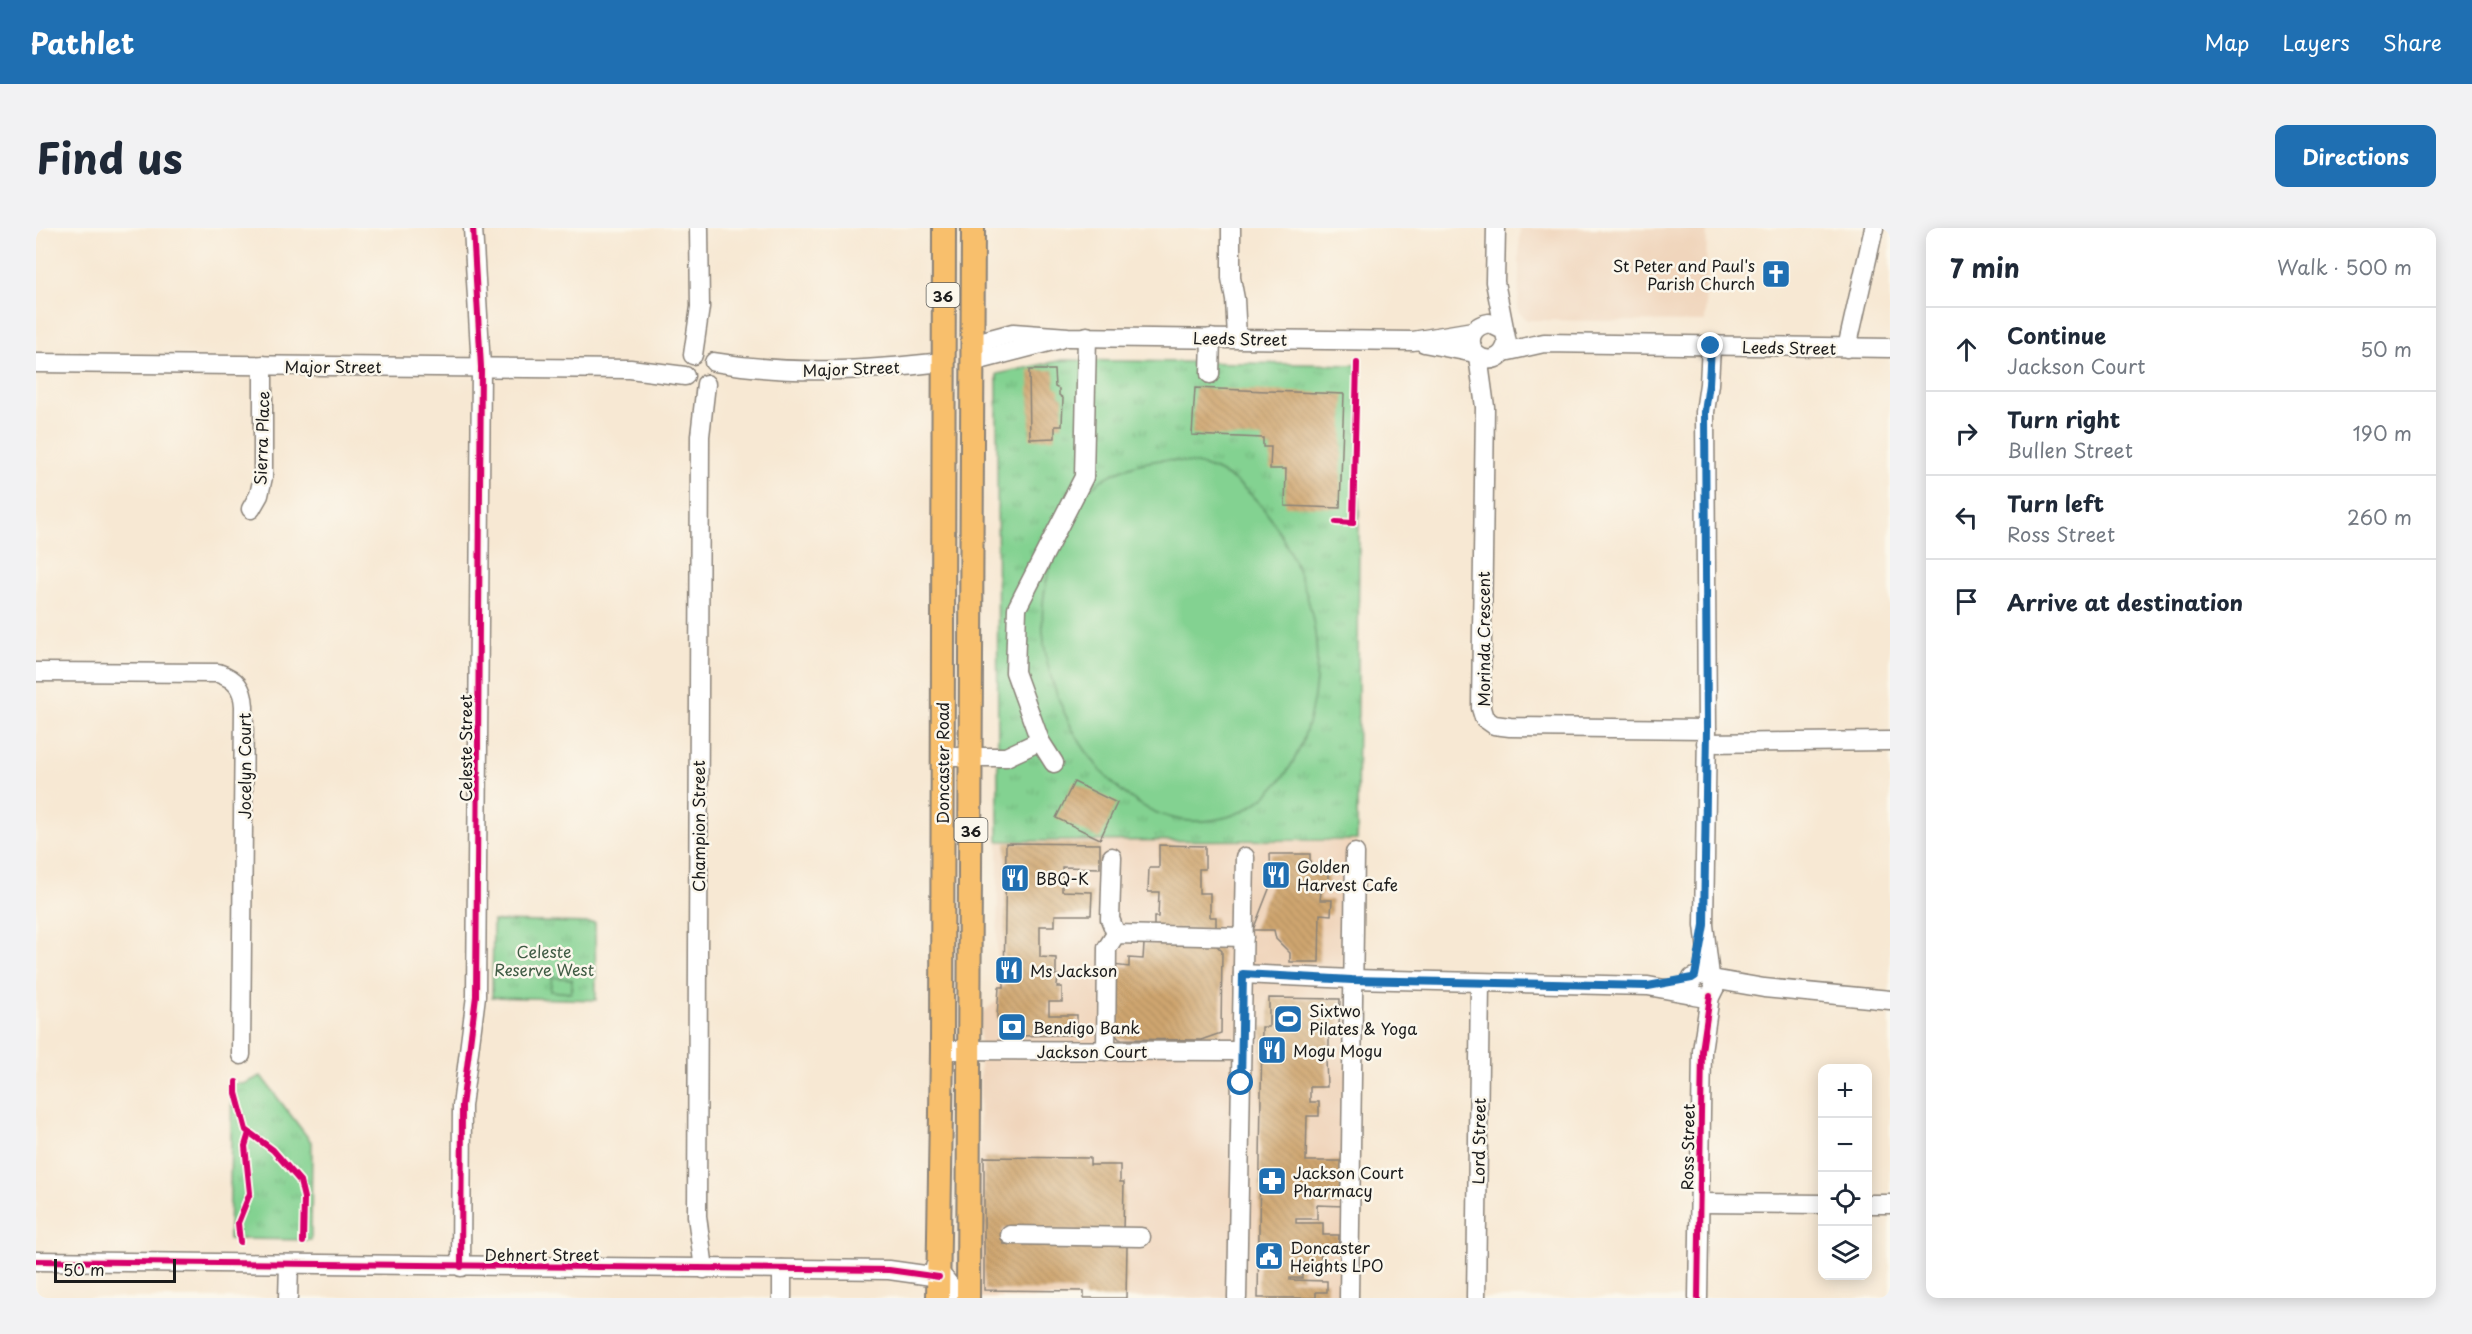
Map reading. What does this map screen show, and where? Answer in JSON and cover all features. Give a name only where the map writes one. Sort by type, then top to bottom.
[{"type":"main road","name":"Doncaster Road","points":[[938,1282],[942,1050],[944,228]]},
{"type":"main road","name":"Doncaster Road","points":[[968,1298],[973,228]]},
{"type":"main road","points":[[942,362],[972,353]]},
{"type":"street","name":"Celeste Street","points":[[461,1267],[462,1106],[476,996],[482,367],[473,228]]},
{"type":"street","name":"Champion Street","points":[[698,1269],[692,1242],[697,1216],[699,228]]},
{"type":"street","points":[[1210,374],[1224,338],[1235,299],[1231,278],[1231,228]]},
{"type":"street","points":[[1493,347],[1496,228]]},
{"type":"street","points":[[1847,348],[1874,228]]},
{"type":"street","points":[[1493,347],[1470,343],[1479,328],[1495,282]]},
{"type":"street","points":[[1479,328],[1494,324],[1493,347]]},
{"type":"street","name":"Leeds Street","points":[[1413,341],[1479,328]]},
{"type":"street","name":"Leeds Street","points":[[972,353],[1087,336],[1413,341],[1493,347],[1544,343],[1890,348]]},
{"type":"street","points":[[1054,763],[1040,741],[1015,672],[1017,608],[1084,477],[1087,336]]},
{"type":"street","name":"Ross Street","points":[[1698,1298],[1707,736],[1705,412],[1709,384],[1706,346]]},
{"type":"street","name":"Morinda Crescent","points":[[1493,347],[1485,407],[1481,708],[1484,718],[1494,725],[1510,727],[1890,741]]},
{"type":"street","name":"Major Street","points":[[36,363],[868,370],[942,362]]},
{"type":"street","name":"Sierra Place","points":[[251,509],[259,495],[263,477],[262,365]]},
{"type":"street","name":"Jocelyn Court","points":[[36,672],[218,673],[234,680],[241,689],[244,706],[241,1055]]},
{"type":"street","points":[[942,757],[1006,757],[1040,741]]},
{"type":"street","points":[[1349,1298],[1355,853]]},
{"type":"street","points":[[1112,857],[1110,919],[1116,934]]},
{"type":"street","points":[[1237,1298],[1245,857]]},
{"type":"street","points":[[1116,934],[1244,937]]},
{"type":"street","points":[[1106,1051],[1107,948],[1116,934]]},
{"type":"street","points":[[1243,974],[1352,980],[1764,988],[1890,1000]]},
{"type":"street","name":"Lord Street","points":[[1476,1298],[1480,983]]},
{"type":"street","name":"Jackson Court","points":[[942,1050],[1242,1051]]},
{"type":"street","points":[[1700,1203],[1818,1204]]},
{"type":"street","points":[[1872,1204],[1890,1204]]},
{"type":"street","points":[[1010,1235],[1141,1238]]},
{"type":"street","name":"Dehnert Street","points":[[36,1261],[888,1270],[921,1265],[933,1266],[938,1282]]},
{"type":"street","points":[[288,1298],[289,1264]]},
{"type":"street","points":[[782,1269],[782,1298]]},
{"type":"street","points":[[938,1282],[960,1298]]},
{"type":"shaded area","points":[[1520,228],[1707,228],[1705,322],[1527,320],[1518,312]]},
{"type":"shaded area","points":[[1357,840],[1354,1298],[979,1298],[980,1014],[997,1001],[998,841]]},
{"type":"green space","points":[[1063,360],[1360,365],[1357,840],[998,841],[997,374]]},
{"type":"green space","points":[[1161,460],[1206,466],[1239,484],[1256,500],[1276,527],[1294,562],[1304,586],[1315,636],[1317,662],[1311,713],[1303,740],[1288,771],[1266,796],[1252,806],[1221,818],[1204,821],[1171,818],[1141,805],[1114,784],[1090,757],[1071,727],[1057,695],[1047,662],[1043,631],[1043,605],[1050,569],[1075,506],[1092,487],[1113,474],[1125,468]]},
{"type":"green space","name":"Celeste Reserve West","points":[[493,921],[595,923],[596,1000],[492,997]]},
{"type":"green space","points":[[552,977],[572,979],[571,993],[550,991]]},
{"type":"green space","points":[[261,1076],[312,1143],[311,1240],[229,1239],[232,1083],[244,1084]]},
{"type":"building","points":[[1029,370],[1054,370],[1055,387],[1059,389],[1059,395],[1063,398],[1062,426],[1055,426],[1055,438],[1030,439]]},
{"type":"building","points":[[1195,388],[1344,394],[1340,508],[1285,506],[1286,469],[1270,469],[1271,447],[1263,447],[1263,438],[1192,435]]},
{"type":"building","points":[[1074,782],[1117,803],[1100,839],[1056,818]]},
{"type":"building","points":[[1006,843],[1100,844],[1100,868],[1062,867],[1062,891],[1092,892],[1091,915],[1055,915],[1055,926],[1040,926],[1040,957],[1056,958],[1056,973],[1046,973],[1046,975],[1058,975],[1057,987],[1062,987],[1062,1002],[1049,1002],[1049,1015],[1077,1015],[1077,1035],[1007,1036],[997,1017],[999,987],[1004,987]]},
{"type":"building","points":[[1159,845],[1205,846],[1205,869],[1199,869],[1199,893],[1210,893],[1210,917],[1216,917],[1216,930],[1154,929],[1154,917],[1158,917],[1159,892],[1148,892],[1149,868],[1159,868]]},
{"type":"building","points":[[1270,854],[1310,854],[1310,869],[1328,870],[1328,884],[1322,884],[1320,900],[1332,900],[1331,915],[1320,914],[1319,962],[1290,962],[1290,953],[1276,939],[1274,930],[1253,930],[1271,884]]},
{"type":"building","points":[[1144,944],[1216,945],[1222,951],[1221,1033],[1201,1040],[1119,1039],[1113,1031],[1113,965],[1129,967],[1129,958],[1143,959]]},
{"type":"building","points":[[1269,998],[1340,999],[1339,1028],[1329,1028],[1329,1057],[1326,1058],[1327,1087],[1310,1087],[1310,1102],[1319,1102],[1319,1116],[1307,1116],[1306,1161],[1344,1161],[1344,1206],[1317,1205],[1317,1219],[1296,1219],[1296,1223],[1323,1223],[1323,1235],[1339,1235],[1338,1250],[1321,1250],[1320,1264],[1302,1263],[1302,1278],[1290,1278],[1290,1280],[1327,1281],[1327,1292],[1316,1292],[1316,1298],[1258,1298],[1262,1027],[1269,1027]]},
{"type":"building","points":[[984,1157],[1090,1158],[1090,1165],[1120,1165],[1120,1182],[1124,1182],[1123,1232],[1003,1229],[1003,1244],[1127,1246],[1126,1298],[1084,1298],[1084,1291],[984,1290]]},
{"type":"cycle path","points":[[461,1267],[462,1106],[476,996],[481,367],[473,228]]},
{"type":"cycle path","points":[[1336,522],[1353,523],[1357,363]]},
{"type":"cycle path","points":[[1698,1298],[1702,1051],[1710,996]]},
{"type":"cycle path","points":[[236,1082],[236,1093],[246,1130],[273,1150],[300,1181],[304,1198],[303,1242]]},
{"type":"cycle path","points":[[240,1242],[238,1223],[250,1193],[245,1146],[249,1133]]},
{"type":"cycle path","points":[[36,1261],[889,1270],[939,1277]]},
{"type":"place","name":"St Peter and Paul's Parish Church","points":[[1776,274]]},
{"type":"place","name":"Golden Harvest Cafe","points":[[1276,875]]},
{"type":"place","name":"BBQ-K","points":[[1015,878]]},
{"type":"place","name":"Ms Jackson","points":[[1009,970]]},
{"type":"place","name":"Sixtwo Pilates & Yoga","points":[[1288,1019]]},
{"type":"place","name":"Bendigo Bank","points":[[1012,1027]]},
{"type":"place","name":"Mogu Mogu","points":[[1272,1050]]},
{"type":"place","name":"Jackson Court Pharmacy","points":[[1272,1181]]},
{"type":"place","name":"Doncaster Heights LPO","points":[[1269,1256]]},
{"type":"route","points":[[1241,1083],[1243,974],[1352,980],[1648,986],[1695,976],[1704,925],[1707,729],[1704,475],[1705,412],[1711,346]]}]
